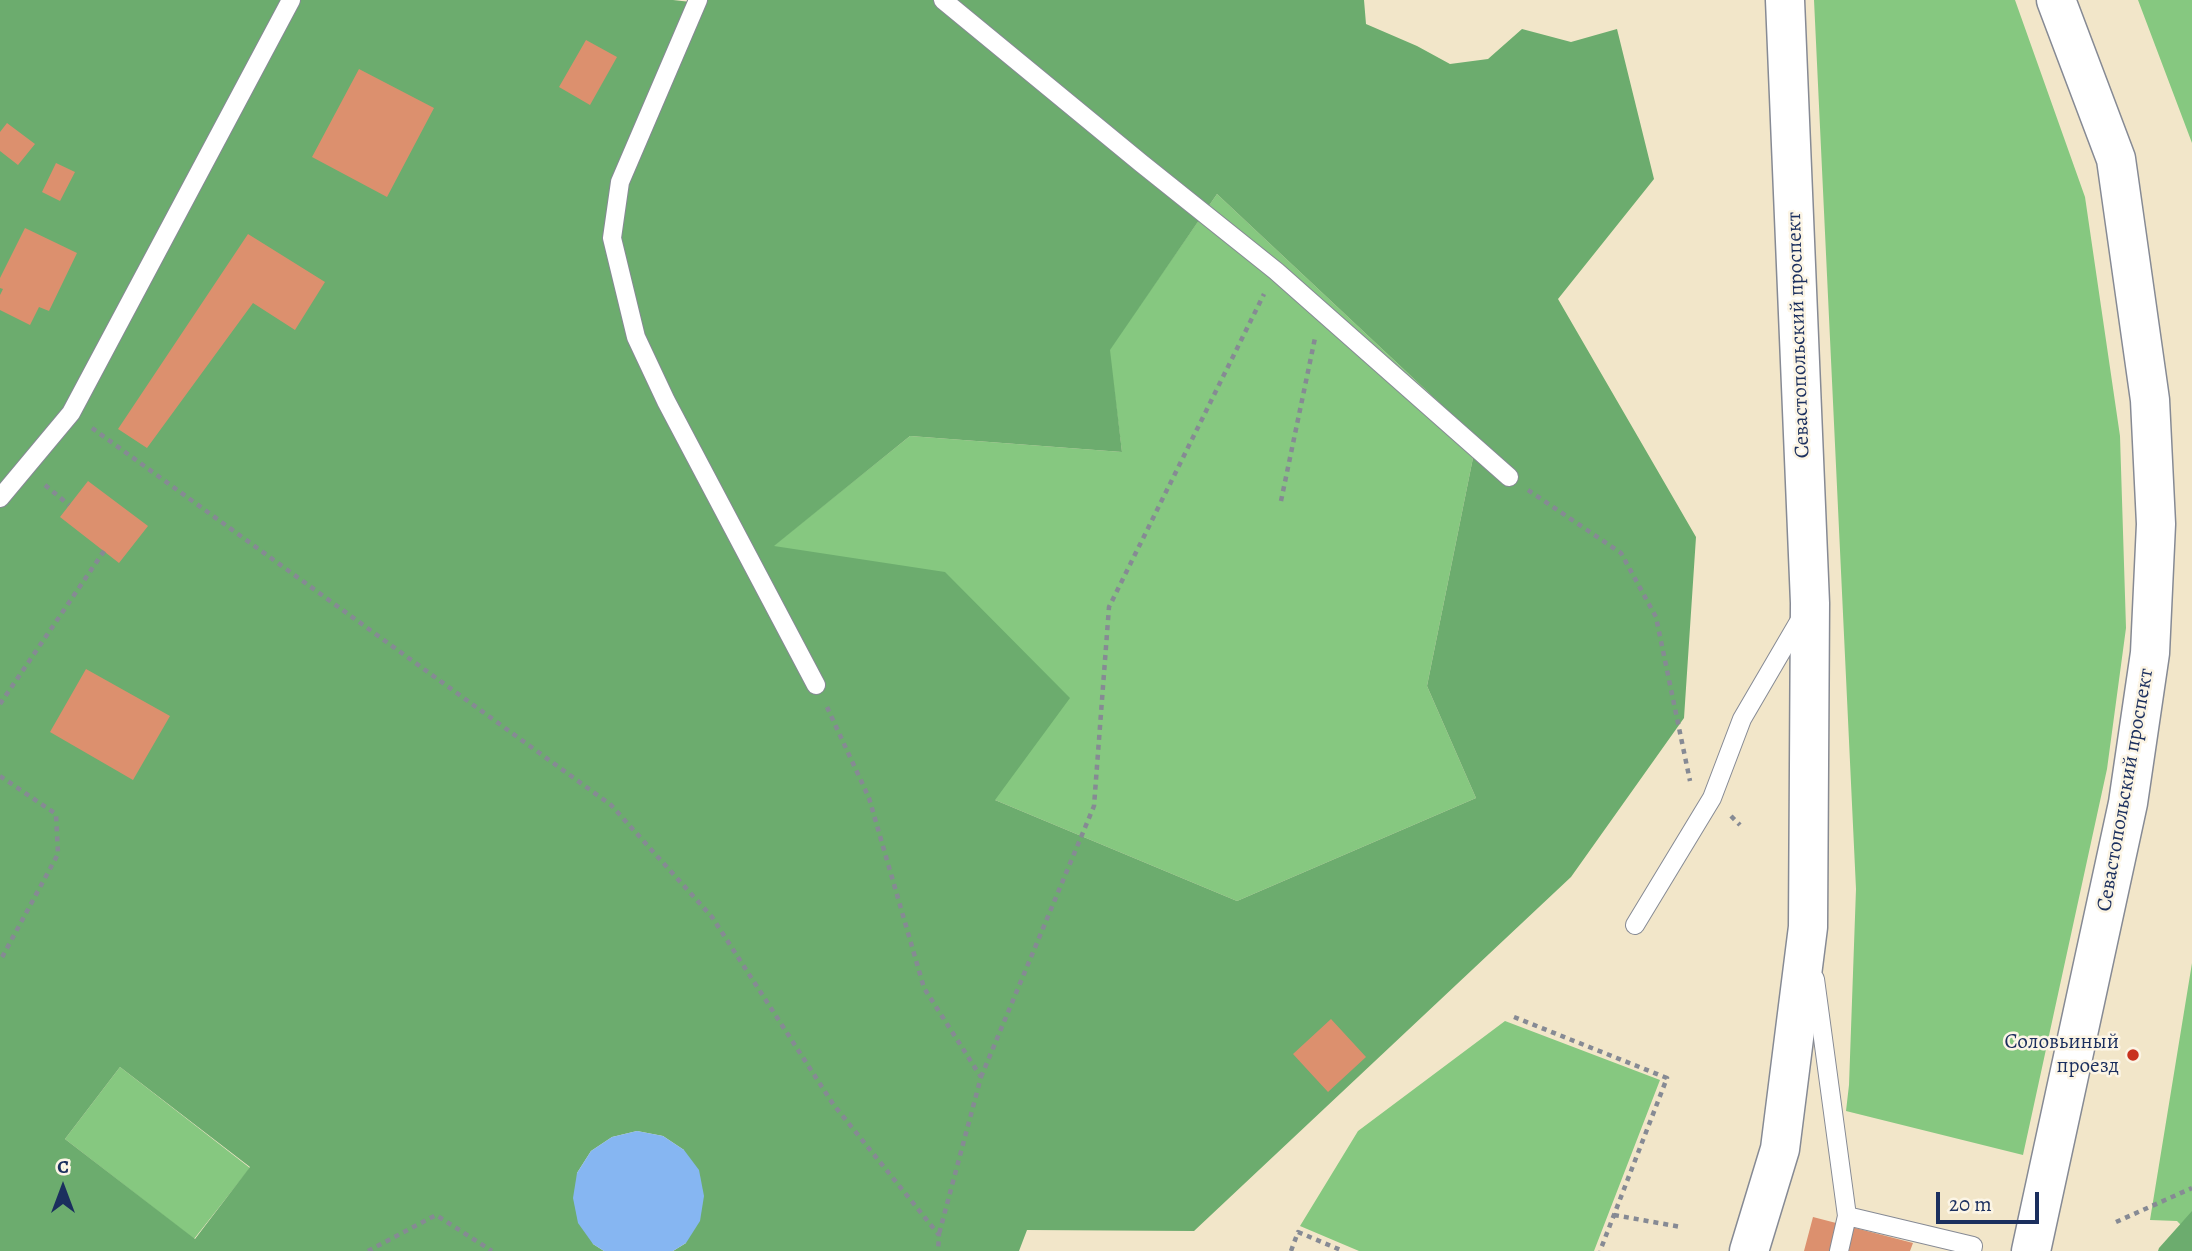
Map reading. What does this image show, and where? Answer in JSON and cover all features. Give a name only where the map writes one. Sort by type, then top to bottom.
[{"type":"main road","name":"Севастопольский проспект","points":[[1749,1251],[1780,1149],[1808,927],[1810,603],[1785,0]]},
{"type":"main road","name":"Севастопольский проспект","points":[[2031,1251],[2128,803],[2150,653],[2156,524],[2150,400],[2116,159],[2056,0]]},
{"type":"lane","points":[[0,498],[71,413],[291,0]]},
{"type":"lane","points":[[698,0],[620,182],[612,238],[636,337],[666,401],[816,685]]},
{"type":"lane","points":[[943,0],[1276,271],[1509,477]]},
{"type":"lane","points":[[1634,925],[1712,798],[1742,719],[1810,603]]},
{"type":"lane","points":[[1808,927],[1847,1216],[1839,1251]]},
{"type":"lane","points":[[1847,1216],[1973,1246],[1972,1251]]},
{"type":"path","points":[[938,1251],[939,1235],[981,1077],[1094,806],[1109,607],[1276,271]]},
{"type":"path","points":[[1281,501],[1320,310]]},
{"type":"path","points":[[71,413],[611,804],[712,917],[833,1104],[939,1235]]},
{"type":"path","points":[[1509,477],[1620,553],[1656,617],[1690,782],[1712,798],[1740,825]]},
{"type":"path","points":[[0,704],[104,551]]},
{"type":"path","points":[[816,685],[869,798],[925,988],[981,1077]]},
{"type":"path","points":[[0,776],[56,814],[58,854],[0,961]]},
{"type":"path","points":[[1514,1017],[1667,1078],[1600,1251]]},
{"type":"path","points":[[2116,1222],[2192,1188]]},
{"type":"path","points":[[368,1251],[436,1215],[492,1251]]},
{"type":"path","points":[[1614,1215],[1681,1227]]},
{"type":"path","points":[[1291,1251],[1298,1232],[1343,1251]]},
{"type":"green space","points":[[0,0],[673,0],[700,3],[702,0],[1364,0],[1366,24],[1450,64],[1488,59],[1522,29],[1571,42],[1617,29],[1654,179],[1558,299],[1696,537],[1684,718],[1571,877],[1194,1231],[1027,1230],[1019,1251],[673,1251],[686,1243],[684,1150],[663,1136],[637,1131],[612,1137],[591,1151],[577,1173],[593,1244],[604,1251],[0,1251]],"holes":[[[1217,194],[1477,438],[1427,686],[1476,798],[1237,901],[995,800],[1070,698],[945,572],[774,546],[910,436],[1122,452],[1110,350]],[[120,1067],[250,1167],[195,1239],[65,1139]]]},
{"type":"green space","points":[[1814,0],[2015,0],[2085,197],[2120,436],[2126,628],[2107,769],[2023,1155],[1846,1111],[1856,889]]},
{"type":"green space","points":[[2138,0],[2192,0],[2192,143]]},
{"type":"green space","points":[[1217,194],[1477,438],[1427,686],[1476,798],[1237,901],[995,800],[773,546],[910,436],[1122,452],[1109,350]]},
{"type":"green space","points":[[2192,963],[2192,1236],[2177,1221],[2150,1220]]},
{"type":"green space","points":[[1505,1021],[1660,1080],[1594,1251],[1359,1251],[1300,1226],[1358,1131]]},
{"type":"green space","points":[[120,1067],[250,1168],[194,1239],[65,1139]]},
{"type":"green space","points":[[2192,1211],[2192,1251],[2158,1251],[2159,1248]]},
{"type":"water","points":[[637,1131],[663,1136],[684,1150],[699,1170],[704,1196],[700,1221],[686,1243],[673,1251],[604,1251],[593,1244],[578,1223],[573,1198],[577,1173],[591,1151],[612,1137]]},
{"type":"building","points":[[586,40],[617,57],[590,105],[559,87]]},
{"type":"building","points":[[359,69],[434,108],[387,197],[312,157]]},
{"type":"building","points":[[7,123],[35,144],[18,165],[0,151],[0,132]]},
{"type":"building","points":[[56,163],[75,172],[60,201],[42,192]]},
{"type":"building","points":[[25,228],[77,253],[49,311],[39,307],[30,325],[0,310],[0,295],[3,289],[0,288],[0,278]]},
{"type":"building","points":[[248,234],[325,282],[295,330],[253,303],[147,448],[118,429]]},
{"type":"building","points":[[88,481],[148,526],[119,563],[60,517]]},
{"type":"building","points":[[86,669],[170,716],[133,780],[50,732]]},
{"type":"building","points":[[1331,1019],[1366,1057],[1328,1092],[1293,1054]]},
{"type":"building","points":[[1813,1217],[1913,1243],[1910,1251],[1804,1251]]},
{"type":"place","name":"Соловьиный проезд","points":[[2133,1055]]}]
